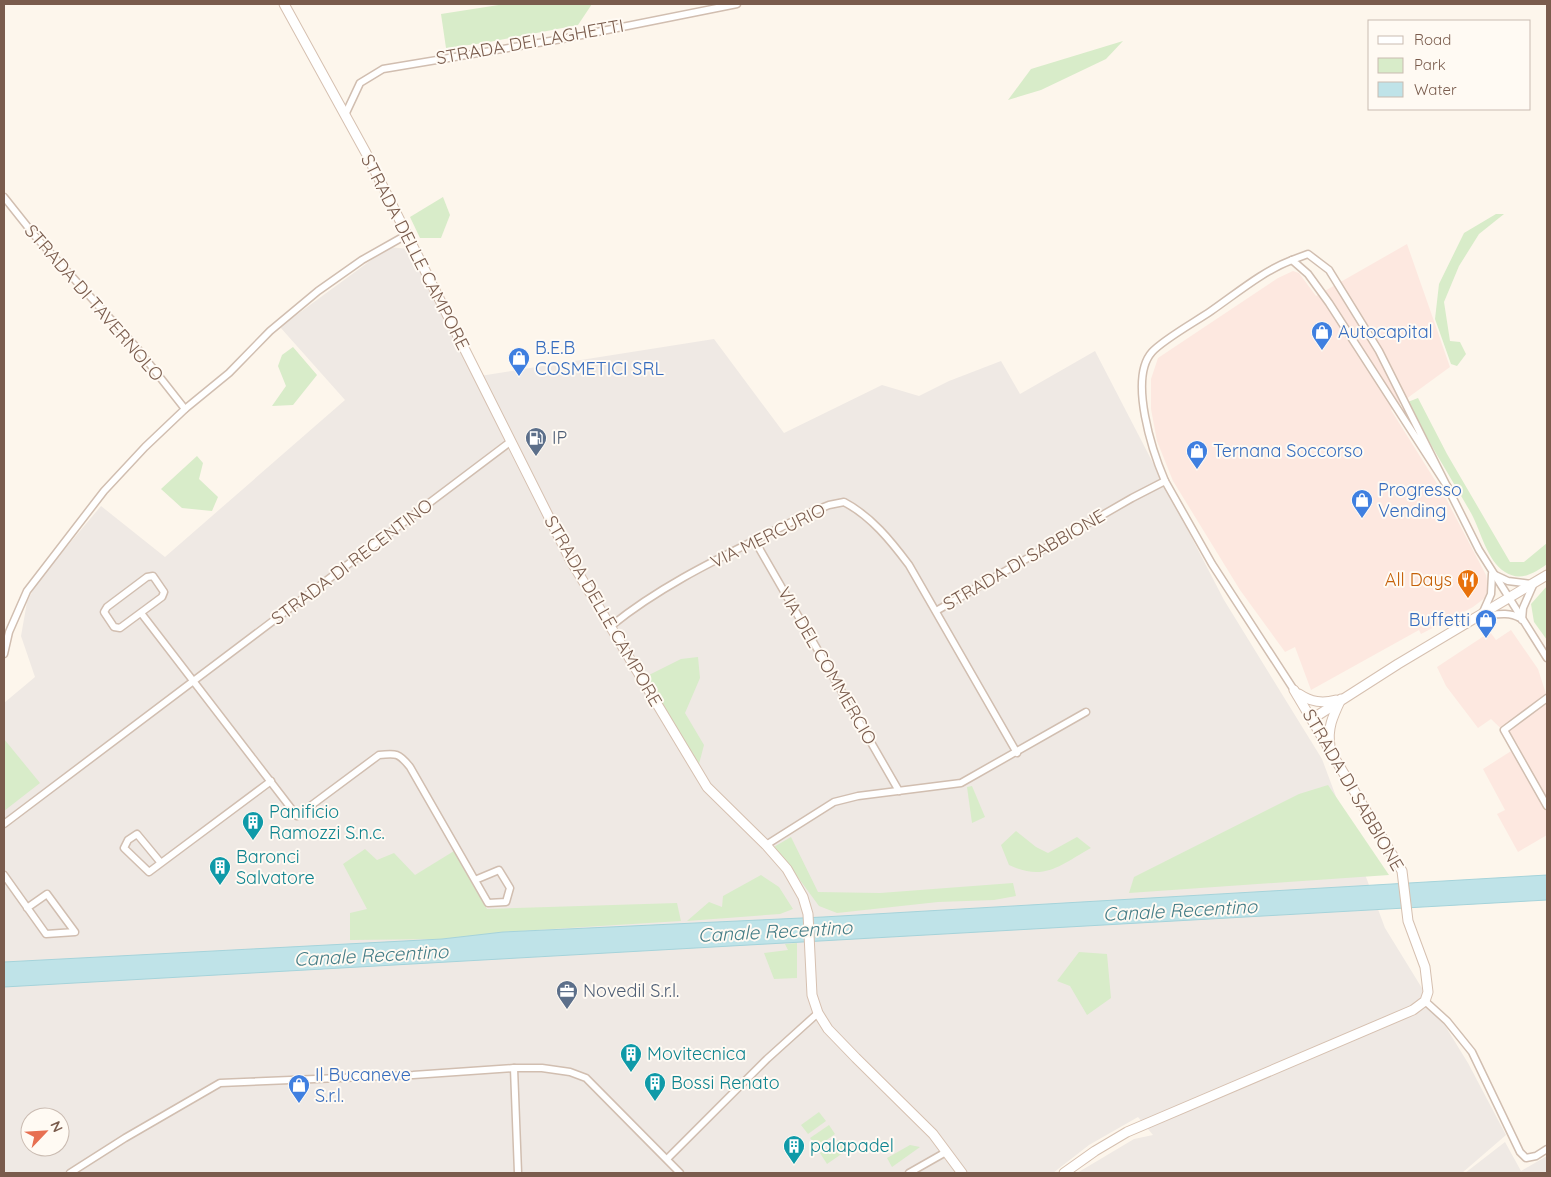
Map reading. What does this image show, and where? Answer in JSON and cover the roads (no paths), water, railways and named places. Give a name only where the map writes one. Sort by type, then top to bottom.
[{"type":"street","name":"STRADA DELLE CAMPORE","points":[[284,4],[340,104],[408,234],[510,442],[571,561],[707,787],[766,845],[787,869],[803,896],[808,914],[812,995],[818,1014],[828,1029],[933,1134],[962,1173]]},
{"type":"street","name":"STRADA DEI LAGHETTI","points":[[345,114],[360,83],[383,68],[562,39],[737,4]]},
{"type":"street","name":"STRADA DI TAVERNOLO","points":[[4,196],[35,236],[137,348],[185,409]]},
{"type":"street","points":[[4,654],[9,632],[27,591],[104,491],[185,409],[229,373],[270,331],[318,291],[362,260],[408,234]]},
{"type":"street","points":[[1448,489],[1329,303],[1308,274],[1292,260],[1308,254],[1329,270],[1379,351],[1492,573],[1547,658]]},
{"type":"street","name":"STRADA DI SABBIONE","points":[[1292,260],[1244,288],[1151,353],[1142,379],[1147,432],[1165,481],[1212,564],[1312,719],[1402,871],[1407,914],[1425,967],[1428,992],[1425,1001]]},
{"type":"street","name":"STRADA DI RECENTINO","points":[[4,824],[510,442]]},
{"type":"street","name":"STRADA DI SABBIONE","points":[[936,611],[1132,498],[1165,481]]},
{"type":"street","name":"VIA MERCURIO","points":[[611,626],[632,609],[683,577],[809,513],[829,504],[844,502],[868,518],[890,540],[910,565],[1017,752]]},
{"type":"street","name":"VIA DEL COMMERCIO","points":[[754,541],[899,791]]},
{"type":"street","points":[[1492,573],[1508,581],[1534,583]]},
{"type":"street","points":[[1480,616],[1491,594],[1492,573]]},
{"type":"street","points":[[1312,719],[1341,699],[1547,575]]},
{"type":"street","points":[[153,576],[164,592],[162,597],[141,612],[120,628],[114,627],[104,612],[106,607],[147,577],[153,576]]},
{"type":"street","points":[[1522,620],[1523,608],[1534,583]]},
{"type":"street","points":[[141,612],[297,816],[379,755],[393,754],[401,756],[410,767],[488,903],[506,902],[510,888],[499,870],[475,880]]},
{"type":"street","points":[[1480,616],[1513,614],[1522,620]]},
{"type":"street","points":[[1294,690],[1308,700],[1328,702],[1341,699]]},
{"type":"street","points":[[1547,698],[1504,730],[1547,806]]},
{"type":"street","points":[[1332,755],[1328,734],[1331,720],[1341,699]]},
{"type":"street","points":[[766,845],[834,802],[858,796],[961,783],[1086,712]]},
{"type":"street","points":[[161,863],[137,834],[128,840],[124,848],[149,872],[271,781]]},
{"type":"street","points":[[4,874],[27,908],[46,934],[75,932],[47,894],[27,908]]},
{"type":"street","points":[[1064,1173],[1095,1151],[1128,1132],[1413,1010],[1425,1001],[1447,1021],[1472,1052],[1520,1152],[1526,1158],[1536,1156],[1547,1149]]},
{"type":"street","points":[[667,1159],[767,1059],[818,1014]]},
{"type":"street","points":[[514,1068],[518,1173]]},
{"type":"street","points":[[70,1173],[125,1138],[220,1083],[542,1068],[570,1072],[586,1078],[680,1173]]},
{"type":"street","points":[[908,1173],[946,1152]]},
{"type":"water","name":"Canale Recentino","points":[[1547,875],[1547,900],[4,987],[4,962],[442,939],[503,932],[823,917]]},
{"type":"place","name":"Autocapital","points":[[1322,351]]},
{"type":"place","name":"B.E.B COSMETICI SRL","points":[[519,377]]},
{"type":"place","name":"IP","points":[[536,457]]},
{"type":"place","name":"Ternana Soccorso","points":[[1197,470]]},
{"type":"place","name":"Progresso Vending","points":[[1362,519]]},
{"type":"place","name":"All Days","points":[[1468,599]]},
{"type":"place","name":"Buffetti","points":[[1486,639]]},
{"type":"place","name":"Panificio Ramozzi S.n.c.","points":[[253,841]]},
{"type":"place","name":"Baronci Salvatore","points":[[220,886]]},
{"type":"place","name":"Novedil S.r.l.","points":[[567,1010]]},
{"type":"place","name":"Movitecnica","points":[[631,1073]]},
{"type":"place","name":"Bossi Renato","points":[[655,1102]]},
{"type":"place","name":"Il Bucaneve S.r.l.","points":[[299,1104]]},
{"type":"place","name":"palapadel","points":[[794,1165]]}]
